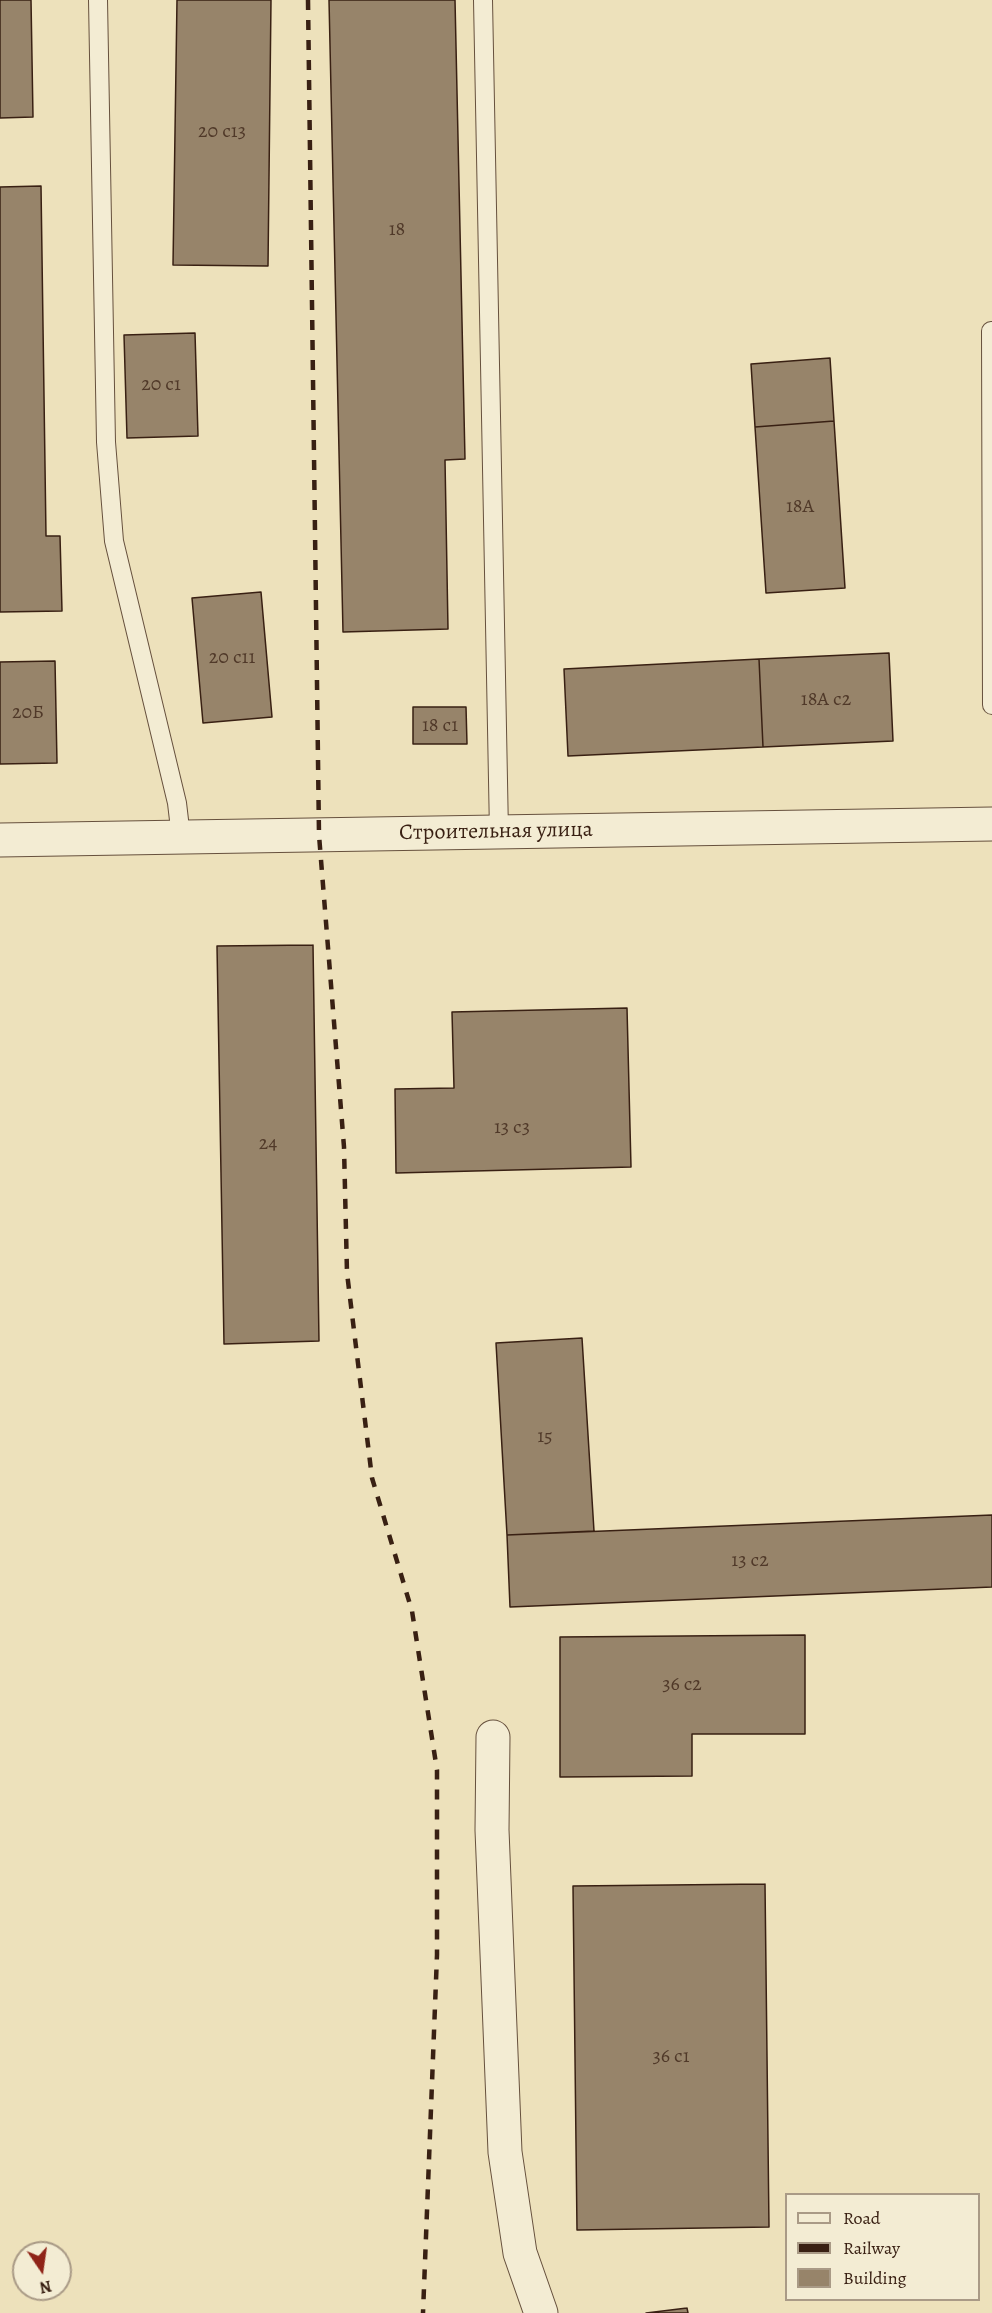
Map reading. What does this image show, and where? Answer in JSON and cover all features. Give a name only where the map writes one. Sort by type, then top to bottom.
[{"type":"street","name":"Строительная улица","points":[[0,840],[992,824]]},
{"type":"street","points":[[493,1737],[492,1830],[504,2152],[520,2253],[541,2313]]},
{"type":"lane","points":[[98,0],[106,442],[114,541],[177,803],[181,837]]},
{"type":"lane","points":[[483,0],[499,832]]},
{"type":"lane","points":[[991,331],[992,705]]},
{"type":"building","points":[[0,0],[31,0],[33,117],[0,118]]},
{"type":"building","points":[[177,0],[271,0],[268,266],[173,265]]},
{"type":"building","points":[[329,0],[455,0],[465,459],[445,460],[448,629],[343,632]]},
{"type":"building","points":[[41,186],[46,536],[60,536],[62,611],[0,612],[0,187]]},
{"type":"building","points":[[195,333],[198,436],[127,438],[124,335]]},
{"type":"building","points":[[830,358],[834,421],[755,427],[751,364]]},
{"type":"building","points":[[834,421],[845,588],[766,593],[755,427]]},
{"type":"building","points":[[261,592],[272,717],[203,723],[192,598]]},
{"type":"building","points":[[889,653],[893,741],[763,747],[759,659]]},
{"type":"building","points":[[759,659],[763,747],[568,756],[564,669]]},
{"type":"building","points":[[55,661],[57,763],[0,764],[0,662]]},
{"type":"building","points":[[413,707],[466,707],[467,744],[413,744]]},
{"type":"building","points":[[313,945],[319,1341],[224,1344],[217,946]]},
{"type":"building","points":[[627,1008],[631,1167],[396,1173],[395,1089],[454,1088],[452,1012]]},
{"type":"building","points":[[582,1338],[594,1531],[507,1535],[496,1343]]},
{"type":"building","points":[[992,1515],[992,1587],[510,1607],[507,1535]]},
{"type":"building","points":[[805,1635],[805,1734],[692,1734],[692,1776],[560,1777],[560,1637]]},
{"type":"building","points":[[765,1884],[769,2227],[577,2230],[573,1886]]},
{"type":"building","points":[[687,2308],[688,2313],[646,2313]]},
{"type":"railway","points":[[308,0],[319,835],[344,1147],[347,1273],[372,1478],[412,1611],[437,1770],[437,1955],[423,2313]]}]
